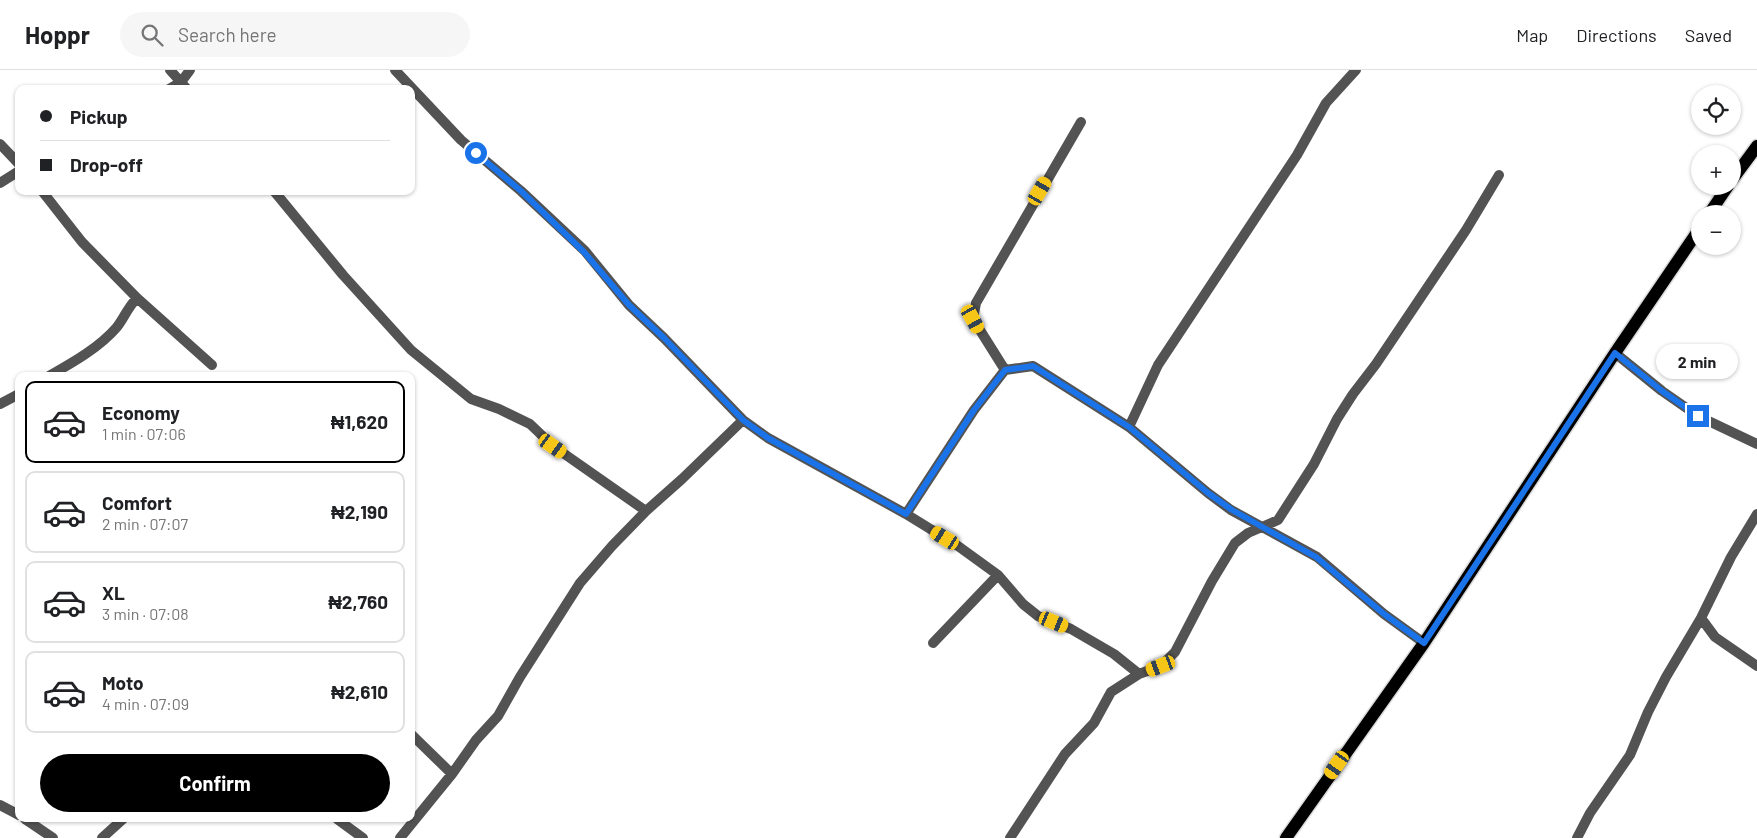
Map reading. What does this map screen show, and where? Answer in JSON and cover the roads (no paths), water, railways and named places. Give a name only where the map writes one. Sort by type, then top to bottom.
[{"type":"main road","points":[[1741,168],[1757,146]]},
{"type":"main road","points":[[1286,838],[1424,643],[1691,241]]},
{"type":"street","points":[[170,70],[184,85],[190,70]]},
{"type":"street","points":[[395,70],[409,85]]},
{"type":"street","points":[[1129,427],[1158,365],[1297,155],[1326,103],[1356,70]]},
{"type":"street","points":[[415,91],[462,140],[521,191],[584,252],[629,305],[664,338],[743,420],[768,438],[906,514],[958,546],[998,575],[1023,604],[1038,616],[1071,629],[1114,654],[1139,674]]},
{"type":"street","points":[[1005,370],[973,319],[976,303],[1081,122]]},
{"type":"street","points":[[0,144],[15,160]]},
{"type":"street","points":[[0,183],[15,174]]},
{"type":"street","points":[[1010,838],[1065,754],[1094,723],[1111,692],[1139,674],[1161,666],[1175,652],[1212,581],[1235,543],[1248,533],[1278,520],[1314,464],[1337,419],[1353,394],[1376,364],[1461,238],[1499,175]]},
{"type":"street","points":[[45,195],[82,242],[137,298],[212,365]]},
{"type":"street","points":[[277,195],[343,275],[411,350],[471,399],[499,409],[530,424],[553,446],[646,511]]},
{"type":"street","points":[[55,372],[97,345],[117,327],[137,298]]},
{"type":"street","points":[[1615,353],[1662,391],[1698,416],[1757,444]]},
{"type":"street","points":[[906,514],[974,410],[1005,370],[1033,366],[1129,427],[1208,493],[1232,510],[1316,557],[1384,614],[1424,643]]},
{"type":"street","points":[[0,404],[15,396]]},
{"type":"street","points":[[415,820],[452,774],[476,740],[498,716],[520,677],[580,583],[646,511],[743,420]]},
{"type":"street","points":[[1577,838],[1590,813],[1630,754],[1648,712],[1701,618],[1731,558],[1757,514]]},
{"type":"street","points":[[933,643],[998,575]]},
{"type":"street","points":[[1701,618],[1715,637],[1757,666]]},
{"type":"street","points":[[415,738],[452,774]]},
{"type":"street","points":[[0,805],[15,813]]},
{"type":"street","points":[[29,822],[53,838]]},
{"type":"street","points":[[102,838],[120,822]]},
{"type":"street","points":[[341,822],[363,838]]},
{"type":"street","points":[[400,838],[413,822]]}]
